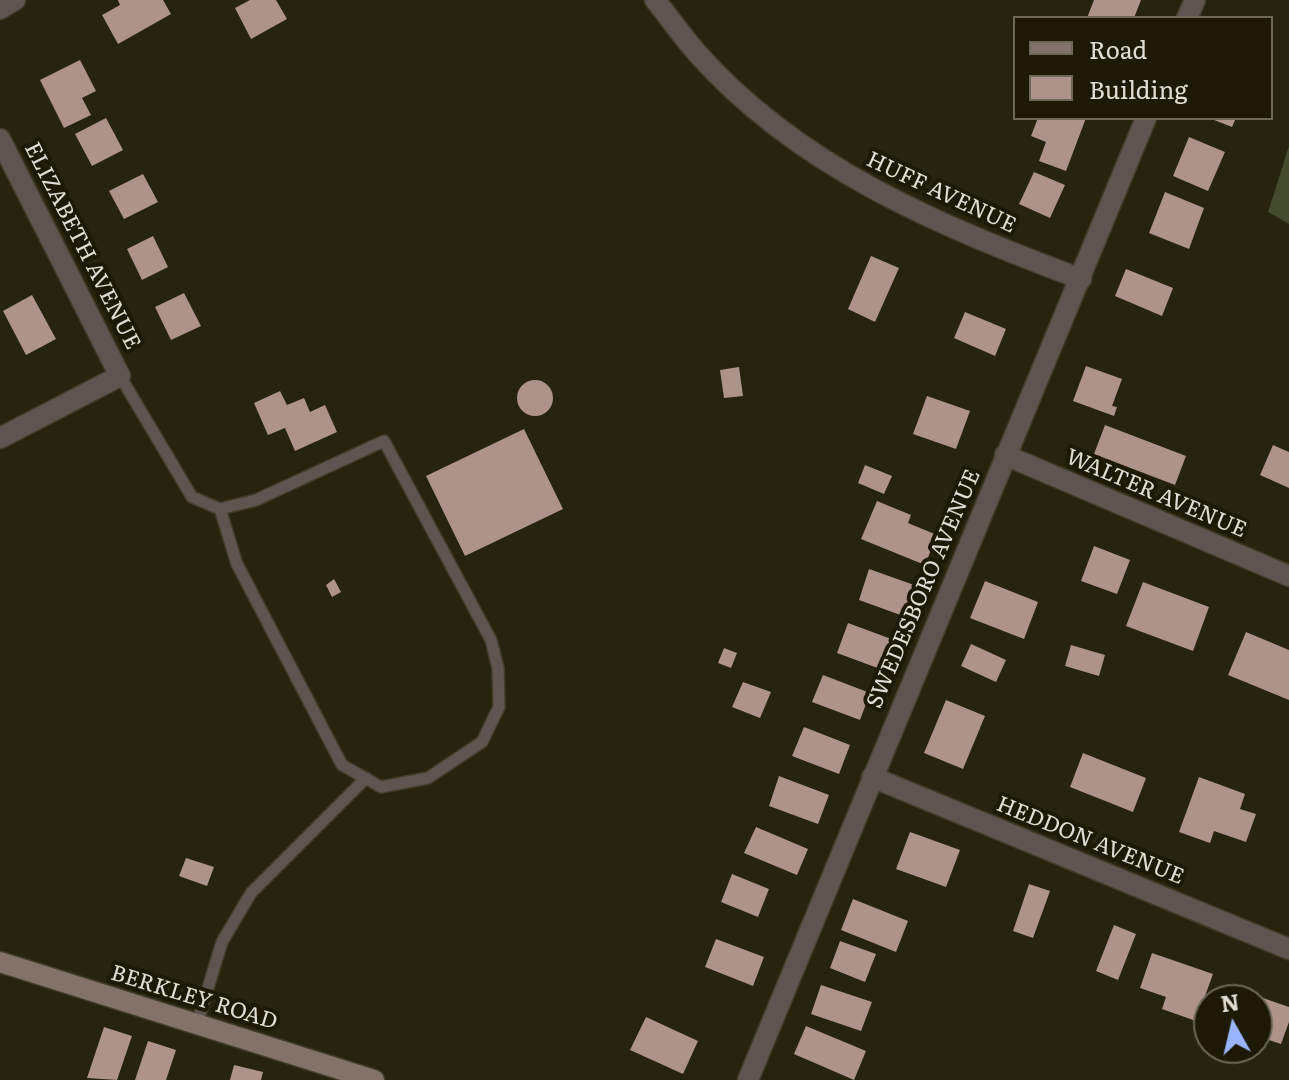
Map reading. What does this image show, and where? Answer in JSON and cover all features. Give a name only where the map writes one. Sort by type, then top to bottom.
[{"type":"main road","name":"BERKLEY ROAD","points":[[0,962],[374,1080]]},
{"type":"street","points":[[0,9],[15,0]]},
{"type":"street","name":"HUFF AVENUE","points":[[655,0],[719,75],[816,156],[878,193],[932,220],[1081,279]]},
{"type":"street","name":"SWEDESBORO AVENUE","points":[[748,1080],[1145,120]]},
{"type":"street","name":"ELIZABETH AVENUE","points":[[0,139],[120,376]]},
{"type":"street","points":[[0,438],[120,376]]},
{"type":"street","name":"WALTER AVENUE","points":[[1005,455],[1289,576]]},
{"type":"street","name":"HEDDON AVENUE","points":[[872,777],[1289,949]]},
{"type":"lane","points":[[120,376],[192,497],[220,509],[256,500],[384,441],[491,640],[498,668],[499,707],[482,742],[428,778],[381,787],[342,765],[237,564],[220,509]]},
{"type":"lane","points":[[197,1024],[222,942],[251,893],[366,778]]},
{"type":"green space","points":[[1289,146],[1289,224],[1268,212]]},
{"type":"building","points":[[118,0],[163,0],[171,14],[118,44],[102,15],[120,5]]},
{"type":"building","points":[[250,0],[276,0],[287,19],[251,39],[235,8]]},
{"type":"building","points":[[1094,0],[1141,0],[1135,16],[1088,16]]},
{"type":"building","points":[[80,60],[96,91],[82,98],[91,115],[64,128],[40,80]]},
{"type":"building","points":[[106,118],[123,150],[92,166],[75,134]]},
{"type":"building","points":[[1037,120],[1085,120],[1066,171],[1039,161],[1046,142],[1031,136]]},
{"type":"building","points":[[1214,120],[1235,120],[1232,127]]},
{"type":"building","points":[[1189,137],[1225,152],[1208,191],[1173,176]]},
{"type":"building","points":[[1034,172],[1065,185],[1050,218],[1019,204]]},
{"type":"building","points":[[143,174],[158,202],[124,219],[109,191]]},
{"type":"building","points":[[1165,192],[1204,208],[1189,249],[1149,233]]},
{"type":"building","points":[[153,236],[168,267],[142,280],[127,249]]},
{"type":"building","points":[[871,256],[899,268],[875,322],[848,309]]},
{"type":"building","points":[[1126,269],[1173,288],[1162,316],[1115,296]]},
{"type":"building","points":[[184,293],[201,326],[171,340],[155,307]]},
{"type":"building","points":[[32,295],[56,339],[26,355],[3,311]]},
{"type":"building","points":[[965,312],[1006,329],[995,356],[954,338]]},
{"type":"building","points":[[1086,366],[1122,379],[1112,406],[1117,407],[1114,416],[1073,401]]},
{"type":"building","points":[[739,367],[743,396],[724,398],[720,370]]},
{"type":"building","points":[[535,380],[548,385],[553,398],[548,411],[535,416],[522,411],[517,398],[522,385]]},
{"type":"building","points":[[280,391],[287,405],[304,398],[310,412],[325,405],[337,432],[295,451],[285,428],[268,435],[254,403]]},
{"type":"building","points":[[927,396],[970,411],[956,449],[913,434]]},
{"type":"building","points":[[1105,425],[1186,456],[1175,485],[1094,454]]},
{"type":"building","points":[[524,429],[563,509],[465,556],[426,476]]},
{"type":"building","points":[[1273,445],[1289,452],[1289,488],[1260,475]]},
{"type":"building","points":[[865,465],[892,476],[884,494],[858,483]]},
{"type":"building","points":[[877,501],[911,515],[908,523],[937,535],[925,565],[861,539]]},
{"type":"building","points":[[1094,546],[1130,560],[1117,594],[1081,581]]},
{"type":"building","points":[[869,569],[917,586],[906,617],[859,600]]},
{"type":"building","points":[[334,579],[341,592],[332,597],[326,585]]},
{"type":"building","points":[[985,581],[1038,602],[1024,639],[970,618]]},
{"type":"building","points":[[1143,582],[1209,607],[1193,651],[1126,626]]},
{"type":"building","points":[[848,623],[894,640],[883,670],[837,653]]},
{"type":"building","points":[[1246,632],[1289,650],[1289,700],[1228,675]]},
{"type":"building","points":[[971,644],[1006,660],[996,682],[961,666]]},
{"type":"building","points":[[1071,645],[1105,655],[1099,676],[1065,666]]},
{"type":"building","points":[[724,648],[737,653],[731,668],[718,663]]},
{"type":"building","points":[[823,675],[870,693],[860,720],[812,702]]},
{"type":"building","points":[[743,682],[771,692],[760,718],[732,707]]},
{"type":"building","points":[[946,700],[985,716],[963,769],[924,753]]},
{"type":"building","points":[[804,727],[850,745],[839,774],[792,756]]},
{"type":"building","points":[[1083,753],[1146,778],[1133,812],[1070,787]]},
{"type":"building","points":[[779,776],[829,795],[818,824],[769,806]]},
{"type":"building","points":[[1199,777],[1245,794],[1240,809],[1256,814],[1246,842],[1214,831],[1210,843],[1179,832]]},
{"type":"building","points":[[756,827],[808,849],[797,875],[744,853]]},
{"type":"building","points":[[910,832],[960,850],[946,887],[896,869]]},
{"type":"building","points":[[186,858],[214,867],[207,886],[179,876]]},
{"type":"building","points":[[732,874],[769,889],[758,917],[721,902]]},
{"type":"building","points":[[1029,884],[1050,891],[1033,938],[1013,931]]},
{"type":"building","points":[[853,899],[908,921],[896,952],[841,930]]},
{"type":"building","points":[[1114,925],[1136,934],[1118,980],[1096,971]]},
{"type":"building","points":[[716,939],[764,957],[753,986],[705,967]]},
{"type":"building","points":[[840,941],[876,954],[865,982],[830,968]]},
{"type":"building","points":[[1152,953],[1213,974],[1209,984],[1193,984],[1193,1020],[1162,1009],[1166,997],[1140,988]]},
{"type":"building","points":[[821,985],[872,1002],[861,1031],[811,1014]]},
{"type":"building","points":[[1273,1001],[1289,1007],[1289,1022],[1281,1044],[1273,1041]]},
{"type":"building","points":[[646,1017],[698,1041],[683,1074],[630,1050]]},
{"type":"building","points":[[806,1026],[866,1051],[854,1080],[794,1054]]},
{"type":"building","points":[[104,1027],[132,1036],[117,1080],[87,1078]]},
{"type":"building","points":[[148,1041],[176,1050],[166,1080],[135,1080]]},
{"type":"building","points":[[234,1065],[263,1072],[261,1080],[230,1080]]}]
